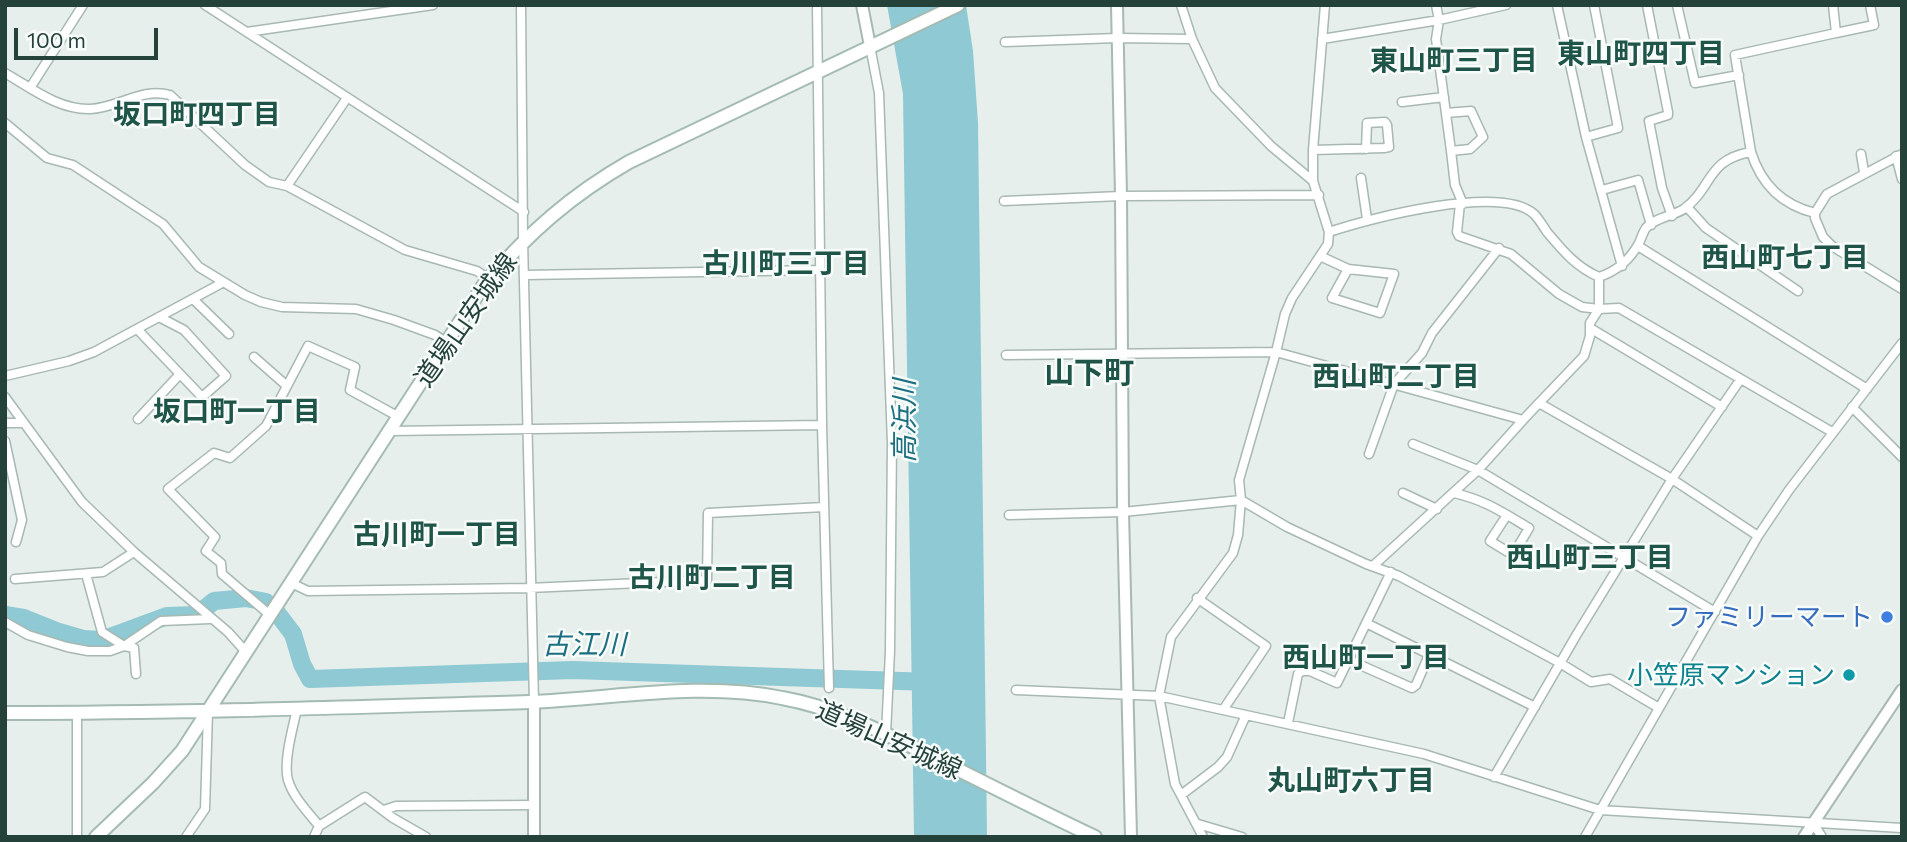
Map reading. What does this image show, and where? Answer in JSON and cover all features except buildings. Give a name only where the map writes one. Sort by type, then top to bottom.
[{"type":"main road","name":"道場山安城線","points":[[208,712],[446,342],[489,279],[523,240],[588,186],[629,162],[958,5]]},
{"type":"main road","name":"道場山安城線","points":[[5,713],[208,712],[534,701],[700,690],[780,697],[830,709],[1095,837]]},
{"type":"main road","points":[[96,837],[153,783],[181,751],[208,712]]},
{"type":"street","points":[[30,88],[83,5]]},
{"type":"street","points":[[205,5],[524,212]]},
{"type":"street","points":[[247,32],[433,5]]},
{"type":"street","points":[[521,5],[529,588],[534,701],[534,837]]},
{"type":"street","points":[[817,5],[822,425],[830,688]]},
{"type":"street","points":[[862,5],[879,93],[892,443],[888,716],[890,736]]},
{"type":"street","points":[[1116,5],[1121,196],[1123,512],[1131,837]]},
{"type":"street","points":[[1181,5],[1192,39],[1215,88],[1271,146],[1314,181]]},
{"type":"street","points":[[1203,837],[1175,784],[1158,696],[1171,637],[1197,598],[1233,553],[1238,535],[1241,500],[1239,480],[1285,314],[1292,298],[1328,244],[1329,232],[1314,181],[1313,150],[1325,5]]},
{"type":"street","points":[[1436,5],[1439,20],[1436,40],[1455,185],[1461,204],[1457,232],[1459,236],[1511,254],[1559,294],[1581,307],[1619,308],[1832,432]]},
{"type":"street","points":[[1322,39],[1439,20],[1506,5]]},
{"type":"street","points":[[1557,5],[1586,137],[1622,265]]},
{"type":"street","points":[[1586,137],[1618,128],[1594,5]]},
{"type":"street","points":[[1647,5],[1668,112],[1668,115],[1649,121],[1662,188],[1672,216]]},
{"type":"street","points":[[1677,5],[1695,83],[1739,75]]},
{"type":"street","points":[[1833,5],[1836,33]]},
{"type":"street","points":[[1815,213],[1798,209],[1766,184],[1755,166],[1735,55],[1874,25],[1870,5]]},
{"type":"street","points":[[1005,42],[1117,37],[1192,39]]},
{"type":"street","points":[[5,73],[61,103],[92,109],[157,91],[170,95],[245,164],[269,182],[287,186],[405,250],[477,271],[489,279]]},
{"type":"street","points":[[1402,102],[1444,97]]},
{"type":"street","points":[[287,186],[347,98]]},
{"type":"street","points":[[1446,113],[1471,111],[1483,137],[1469,149],[1451,151]]},
{"type":"street","points":[[5,123],[47,158],[73,166],[163,224],[199,267],[222,283],[261,302],[282,307],[326,306],[371,313],[435,335],[446,342]]},
{"type":"street","points":[[1313,150],[1366,149]]},
{"type":"street","points":[[1599,277],[1622,265],[1638,246],[1646,228],[1672,216],[1699,196],[1713,171],[1728,158],[1751,152]]},
{"type":"street","points":[[1861,154],[1864,172]]},
{"type":"street","points":[[1902,179],[1899,155],[1827,194],[1815,213],[1816,224],[1832,246],[1902,289]]},
{"type":"street","points":[[1361,178],[1367,219]]},
{"type":"street","points":[[1602,190],[1638,180],[1651,225]]},
{"type":"street","points":[[1004,201],[1121,196],[1319,195]]},
{"type":"street","points":[[1329,232],[1367,219],[1461,204],[1486,201],[1524,207],[1535,215],[1581,269],[1599,277]]},
{"type":"street","points":[[1686,207],[1706,228],[1798,291]]},
{"type":"street","points":[[1638,246],[1867,389]]},
{"type":"street","points":[[1369,454],[1394,384],[1422,353],[1432,333],[1499,248]]},
{"type":"street","points":[[1320,256],[1348,269],[1394,274],[1380,313],[1332,298],[1348,269]]},
{"type":"street","points":[[525,275],[820,270]]},
{"type":"street","points":[[1374,565],[1478,470],[1584,356],[1590,323],[1599,309],[1599,277]]},
{"type":"street","points":[[5,376],[69,361],[94,352],[222,283]]},
{"type":"street","points":[[193,299],[229,334]]},
{"type":"street","points":[[137,328],[202,397],[226,376],[184,330],[159,317]]},
{"type":"street","points":[[1590,328],[1722,407]]},
{"type":"street","points":[[1585,837],[1758,536],[1832,432],[1902,343]]},
{"type":"street","points":[[270,615],[222,574],[220,563],[206,551],[215,537],[168,489],[214,453],[230,458],[266,426],[308,346],[355,367],[350,390],[399,417]]},
{"type":"street","points":[[1006,355],[1276,352],[1523,420]]},
{"type":"street","points":[[254,357],[287,386]]},
{"type":"street","points":[[138,419],[180,374]]},
{"type":"street","points":[[1494,777],[1623,558],[1672,479],[1740,380]]},
{"type":"street","points":[[5,397],[82,502],[134,552],[228,632],[246,652]]},
{"type":"street","points":[[1539,404],[1672,479],[1758,536]]},
{"type":"street","points":[[1852,407],[1902,457]]},
{"type":"street","points":[[5,423],[23,423]]},
{"type":"street","points":[[390,431],[822,425]]},
{"type":"street","points":[[5,441],[22,520],[16,542]]},
{"type":"street","points":[[1413,444],[1478,470],[1715,612]]},
{"type":"street","points":[[1404,493],[1437,509]]},
{"type":"street","points":[[1454,493],[1480,499],[1507,514],[1529,528],[1513,555],[1490,541],[1507,514]]},
{"type":"street","points":[[1009,515],[1123,512],[1241,500],[1287,527],[1366,564],[1391,572],[1591,682],[1610,679],[1659,708]]},
{"type":"street","points":[[291,583],[308,591],[529,588],[707,580],[708,513],[824,507]]},
{"type":"street","points":[[15,579],[103,572],[134,552]]},
{"type":"street","points":[[1288,723],[1298,674],[1310,671],[1337,683],[1391,572]]},
{"type":"street","points":[[86,574],[102,632],[124,646],[134,648],[136,674]]},
{"type":"street","points":[[1197,598],[1266,646],[1223,710]]},
{"type":"street","points":[[5,622],[29,635],[67,647],[110,651],[124,646],[161,621],[210,619]]},
{"type":"street","points":[[1366,623],[1535,707]]},
{"type":"street","points":[[1349,660],[1412,688],[1416,685],[1429,655]]},
{"type":"street","points":[[1016,690],[1158,696],[1424,754],[1600,810],[1902,828]]},
{"type":"street","points":[[1804,837],[1902,690]]},
{"type":"street","points":[[297,709],[287,766],[288,779],[296,797],[319,826]]},
{"type":"street","points":[[186,837],[205,809],[208,712]]},
{"type":"street","points":[[77,713],[77,837]]},
{"type":"street","points":[[1181,795],[1227,757],[1246,715]]},
{"type":"street","points":[[314,837],[319,826],[365,797],[393,818],[426,837]]},
{"type":"street","points":[[384,810],[396,806],[534,805]]},
{"type":"street","points":[[1814,823],[1822,837]]},
{"type":"street","points":[[1198,824],[1242,837]]},
{"type":"water","points":[[887,5],[966,5],[973,51],[978,123],[987,837],[914,837],[903,94]]},
{"type":"waterway","name":"古江川","points":[[5,615],[24,618],[83,639],[102,640],[167,616],[197,615],[214,601],[246,598],[266,602]]},
{"type":"waterway","name":"古江川","points":[[277,613],[293,634],[302,664],[310,679],[573,670],[931,682]]},
{"type":"place","name":"ファミリーマート","points":[[1887,617]]},
{"type":"place","name":"小笠原マンション","points":[[1849,675]]},
{"type":"district","name":"東山町四丁目","points":[[1641,54]]},
{"type":"district","name":"東山町三丁目","points":[[1454,61]]},
{"type":"district","name":"坂口町四丁目","points":[[197,115]]},
{"type":"district","name":"西山町七丁目","points":[[1785,258]]},
{"type":"district","name":"古川町三丁目","points":[[786,264]]},
{"type":"district","name":"山下町","points":[[1089,373]]},
{"type":"district","name":"西山町二丁目","points":[[1396,377]]},
{"type":"district","name":"坂口町一丁目","points":[[237,412]]},
{"type":"district","name":"古川町一丁目","points":[[437,535]]},
{"type":"district","name":"西山町三丁目","points":[[1590,558]]},
{"type":"district","name":"古川町二丁目","points":[[712,578]]},
{"type":"district","name":"西山町一丁目","points":[[1366,658]]},
{"type":"district","name":"丸山町六丁目","points":[[1351,781]]},
{"type":"water label","name":"高浜川","points":[[905,421]]}]
